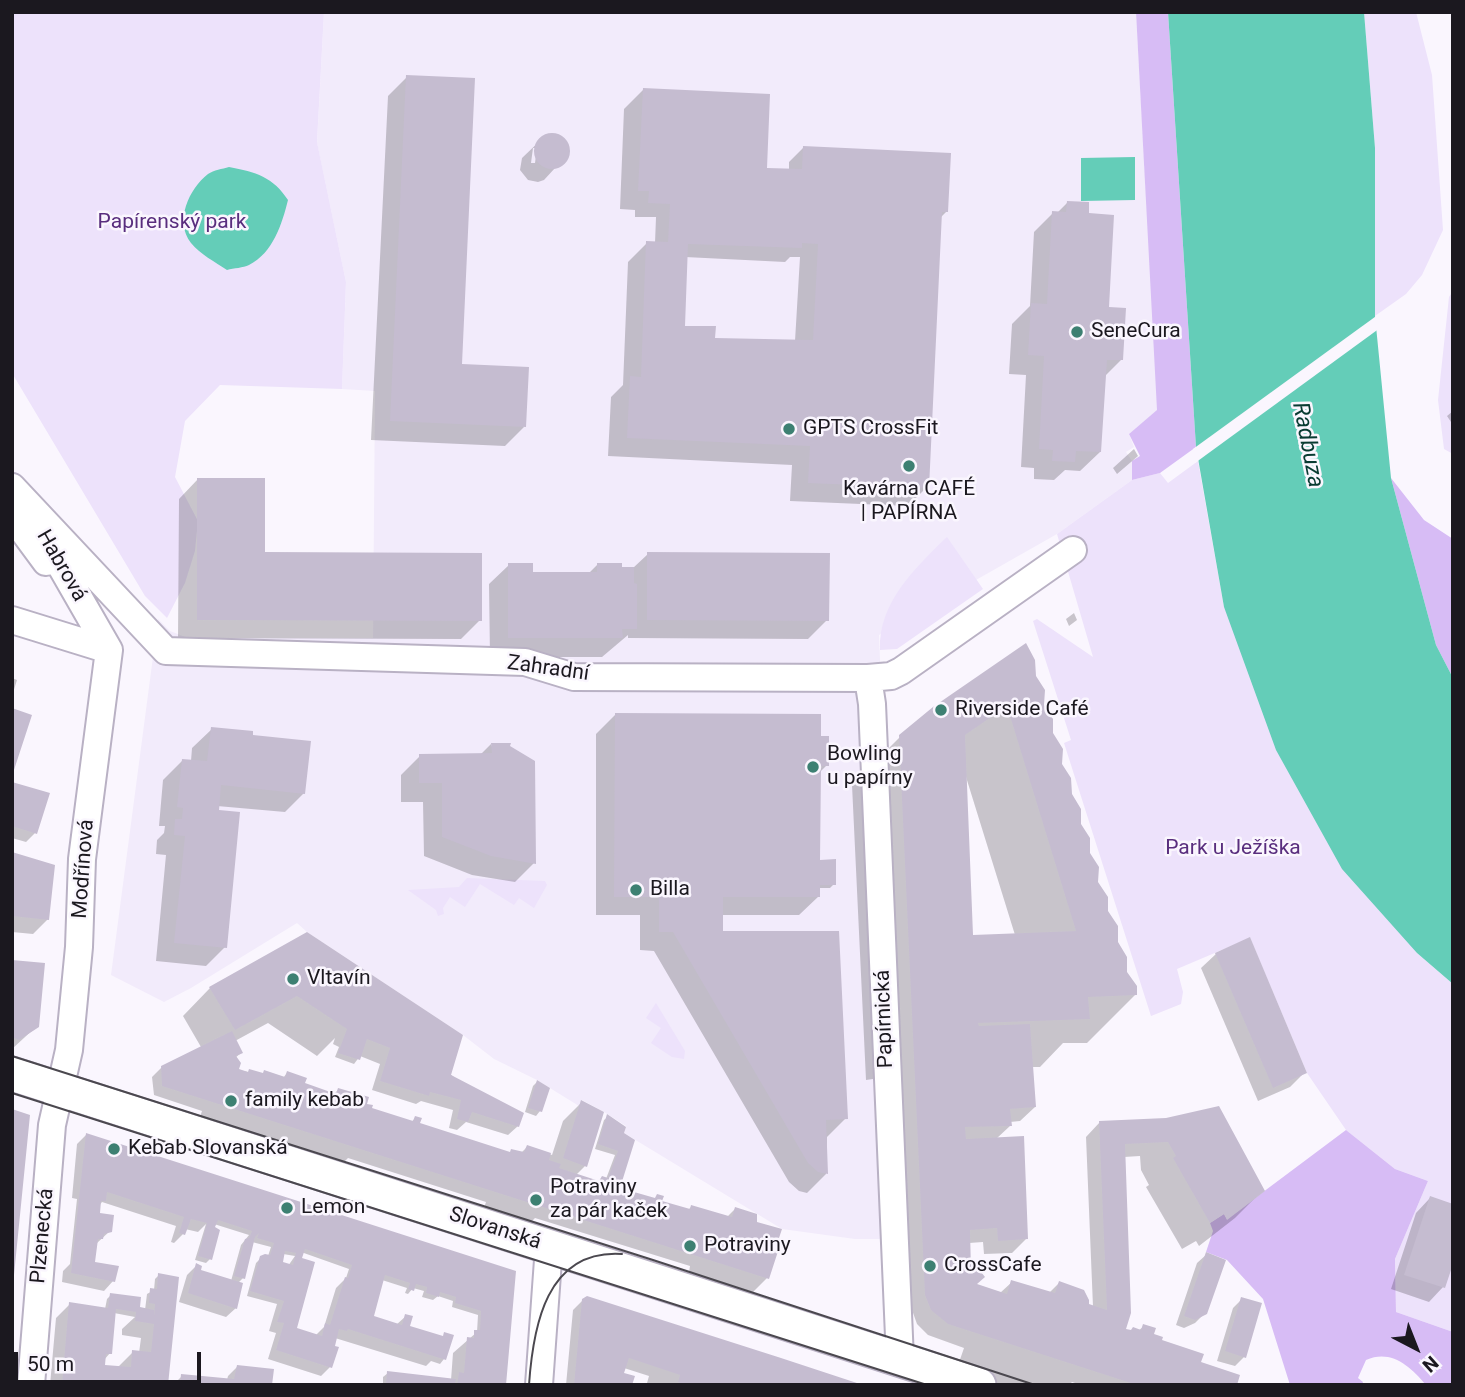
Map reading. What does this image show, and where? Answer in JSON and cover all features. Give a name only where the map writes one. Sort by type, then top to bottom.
[{"type":"main road","name":"Slovanská","points":[[12,1074],[978,1385]]},
{"type":"street","name":"Habrová","points":[[12,484],[109,650]]},
{"type":"street","name":"Zahradní","points":[[12,484],[166,651],[525,662],[574,677],[891,676],[1073,550]]},
{"type":"street","points":[[12,516],[109,650]]},
{"type":"street","points":[[12,620],[109,650]]},
{"type":"street","name":"Modřínová","points":[[60,1089],[69,1050],[79,947],[82,859],[109,650]]},
{"type":"street","name":"Papírnická","points":[[868,678],[872,704],[900,1360]]},
{"type":"street","name":"Plzenecká","points":[[31,1385],[52,1125],[60,1089]]},
{"type":"street","points":[[539,1385],[549,1246]]},
{"type":"shaded area","points":[[324,12],[1136,12],[1158,410],[1129,434],[1134,447],[1126,452],[1132,461],[1132,480],[1057,534],[879,635],[904,1239],[855,1239],[782,1229],[624,1133],[626,1126],[604,1112],[582,1100],[579,1106],[537,1080],[494,1059],[463,1035],[297,923],[164,1002],[111,975],[158,619],[170,631],[188,638],[373,638],[375,391],[342,389],[346,282],[317,143]]},
{"type":"shaded area","points":[[1136,12],[1168,12],[1196,447],[1160,473],[1132,480],[1132,461],[1140,456],[1129,434],[1157,410]]},
{"type":"shaded area","points":[[1391,478],[1424,520],[1453,539],[1453,678],[1436,645]]},
{"type":"shaded area","points":[[1346,1130],[1395,1169],[1428,1181],[1395,1259],[1396,1312],[1453,1332],[1453,1380],[1449,1385],[1426,1385],[1399,1361],[1375,1357],[1366,1360],[1358,1378],[1363,1382],[1362,1385],[1290,1385],[1263,1299],[1227,1260],[1206,1252],[1213,1231],[1210,1223],[1224,1214],[1227,1219]]},
{"type":"green space","name":"Papírenský park","points":[[12,12],[324,12],[317,142],[346,282],[342,389],[220,385],[185,421],[175,477],[198,521],[195,551],[185,583],[167,618],[145,596],[12,373]]},
{"type":"green space","points":[[1364,12],[1416,12],[1432,75],[1443,230],[1422,275],[1406,294],[1375,316],[1375,148]]},
{"type":"green space","points":[[1453,291],[1453,454],[1444,449],[1438,400],[1449,297]]},
{"type":"green space","name":"Park u Ježíška","points":[[1198,461],[1224,607],[1417,953],[1453,984],[1453,1332],[1396,1312],[1395,1259],[1428,1181],[1395,1169],[1346,1130],[1307,1073],[1250,938],[1177,969],[1183,992],[1181,1004],[1151,1016],[1064,743],[1071,740],[1033,621],[1037,619],[1093,657],[1057,534],[1132,480],[1160,473],[1168,483]]},
{"type":"green space","points":[[947,537],[983,589],[897,649],[880,650],[885,617],[892,602],[911,574]]},
{"type":"green space","points":[[467,878],[545,881],[547,885],[534,908],[519,898],[514,905],[480,884],[465,907],[450,897],[443,908],[444,914],[438,916],[436,910],[408,890],[459,887]]},
{"type":"green space","points":[[656,1003],[685,1051],[684,1059],[672,1057],[651,1043],[661,1028],[646,1018]]},
{"type":"water","name":"Radbuza","points":[[1168,12],[1364,12],[1375,148],[1375,316],[1391,478],[1436,645],[1453,678],[1453,984],[1417,953],[1342,869],[1276,750],[1224,607],[1196,447]]},
{"type":"water","points":[[1135,157],[1135,200],[1081,201],[1081,158]]},
{"type":"water","points":[[229,167],[263,177],[276,186],[288,200],[279,228],[264,253],[249,265],[227,270],[191,243],[186,234],[184,215],[190,197],[201,180],[210,173]]},
{"type":"pier","points":[[1379,314],[1380,328],[1195,463],[1193,449]]},
{"type":"building","points":[[406,75],[475,78],[462,364],[529,367],[526,427],[390,421]]},
{"type":"building","points":[[643,88],[770,94],[767,168],[802,169],[803,146],[951,153],[948,212],[942,212],[929,488],[808,483],[810,446],[627,438],[630,376],[641,377],[646,241],[668,242],[670,204],[648,203],[649,191],[638,191]],"holes":[[[802,243],[818,244],[813,340],[715,338],[716,326],[685,326],[688,244],[802,248]]]},
{"type":"building","points":[[552,133],[565,138],[570,151],[565,164],[552,169],[539,164],[534,151],[539,138]]},
{"type":"building","name":"SeneCura","points":[[1067,201],[1089,202],[1089,213],[1114,215],[1109,307],[1126,308],[1123,360],[1107,360],[1101,452],[1076,451],[1075,462],[1052,461],[1053,450],[1039,449],[1044,356],[1028,355],[1031,303],[1047,304],[1052,211],[1066,212]]},
{"type":"building","points":[[197,478],[265,478],[265,552],[482,553],[482,621],[197,620]]},
{"type":"building","points":[[647,552],[830,553],[829,621],[647,620]]},
{"type":"building","points":[[508,563],[533,563],[533,572],[597,572],[597,563],[622,563],[622,567],[634,567],[634,583],[637,584],[637,629],[622,629],[623,638],[508,638]]},
{"type":"building","points":[[1026,643],[1035,660],[1036,676],[1045,690],[1044,705],[1053,719],[1053,733],[1063,749],[1062,764],[1071,778],[1072,794],[1081,809],[1081,824],[1090,838],[1090,853],[1099,867],[1098,882],[1108,897],[1108,911],[1118,926],[1118,942],[1127,957],[1127,972],[1137,986],[1137,995],[1088,997],[1090,1019],[978,1023],[979,1026],[1030,1024],[1036,1107],[1010,1109],[1012,1126],[965,1127],[966,1139],[1024,1136],[1028,1239],[998,1241],[997,1228],[970,1230],[971,1271],[978,1268],[985,1277],[977,1284],[1007,1294],[1011,1280],[1055,1293],[1059,1281],[1084,1290],[1089,1304],[1107,1310],[1099,1121],[1166,1118],[1219,1106],[1265,1191],[1227,1220],[1224,1214],[1210,1223],[1173,1158],[1176,1156],[1168,1142],[1125,1144],[1131,1313],[1126,1329],[1131,1330],[1133,1327],[1141,1330],[1143,1324],[1156,1328],[1154,1334],[1163,1337],[1162,1340],[1204,1354],[1201,1362],[1240,1375],[1237,1385],[1137,1385],[948,1324],[931,1310],[925,1295],[899,735],[933,707]],"holes":[[[1007,706],[1076,931],[973,935],[965,735]]]},
{"type":"building","points":[[12,708],[32,715],[13,773],[12,773]]},
{"type":"building","points":[[615,713],[821,714],[821,736],[829,736],[829,766],[821,766],[820,860],[836,859],[836,885],[820,885],[820,897],[723,897],[723,931],[839,931],[848,1119],[826,1120],[828,1174],[818,1172],[808,1163],[673,932],[659,932],[659,897],[614,897]]},
{"type":"building","points":[[211,727],[311,741],[305,794],[221,785],[219,810],[240,812],[227,948],[174,943],[185,836],[174,835],[175,819],[182,819],[183,808],[177,807],[182,759],[207,761]]},
{"type":"building","points":[[491,743],[511,743],[510,746],[535,761],[536,864],[491,856],[442,837],[442,783],[419,783],[419,754],[492,753]]},
{"type":"building","points":[[12,782],[50,793],[37,834],[12,826]]},
{"type":"building","points":[[12,852],[55,865],[49,920],[12,916]]},
{"type":"building","points":[[307,932],[463,1035],[451,1075],[524,1113],[519,1127],[472,1112],[468,1122],[457,1119],[461,1100],[430,1092],[429,1096],[380,1081],[390,1048],[367,1039],[360,1060],[338,1053],[347,1029],[297,996],[235,1030],[209,987]]},
{"type":"building","points":[[1250,937],[1307,1073],[1273,1088],[1215,953]]},
{"type":"building","points":[[12,960],[45,963],[39,1027],[19,1040],[12,1037]]},
{"type":"building","points":[[232,1031],[243,1053],[236,1056],[241,1063],[239,1069],[263,1073],[264,1070],[285,1077],[287,1071],[307,1078],[305,1083],[336,1094],[338,1088],[369,1097],[367,1104],[373,1105],[372,1108],[413,1121],[415,1116],[422,1118],[420,1123],[510,1152],[511,1149],[524,1152],[527,1145],[551,1153],[549,1160],[561,1164],[559,1168],[599,1181],[602,1176],[608,1178],[618,1151],[598,1144],[607,1114],[626,1127],[624,1133],[635,1140],[620,1188],[655,1198],[657,1194],[664,1196],[662,1201],[690,1209],[691,1205],[732,1217],[735,1207],[757,1214],[757,1222],[782,1229],[779,1238],[782,1239],[769,1279],[162,1086],[161,1066]]},
{"type":"building","points":[[537,1080],[550,1088],[542,1112],[528,1108]]},
{"type":"building","points":[[581,1100],[604,1112],[587,1167],[563,1158]]},
{"type":"building","points":[[12,1109],[30,1115],[14,1275],[12,1275]]},
{"type":"building","points":[[86,1133],[516,1271],[506,1385],[457,1385],[459,1372],[464,1373],[467,1337],[474,1338],[474,1330],[480,1330],[481,1311],[455,1303],[456,1297],[440,1292],[439,1297],[426,1293],[427,1287],[416,1284],[414,1291],[408,1289],[410,1283],[385,1275],[374,1316],[402,1325],[405,1314],[413,1316],[410,1326],[443,1336],[444,1332],[454,1335],[446,1360],[348,1329],[339,1329],[335,1346],[339,1347],[332,1368],[276,1350],[284,1323],[277,1322],[284,1301],[250,1291],[260,1256],[270,1255],[274,1243],[257,1238],[259,1233],[255,1237],[245,1279],[234,1276],[245,1239],[249,1238],[252,1231],[218,1220],[215,1227],[220,1230],[212,1260],[198,1256],[207,1223],[191,1219],[185,1235],[179,1233],[184,1217],[107,1192],[106,1201],[101,1201],[100,1213],[114,1215],[112,1232],[104,1234],[103,1239],[98,1239],[95,1262],[119,1266],[115,1282],[71,1273]],"holes":[[[305,1249],[352,1265],[348,1278],[345,1277],[330,1325],[325,1323],[322,1336],[297,1328],[315,1262],[302,1258]],[[285,1251],[296,1253],[293,1265],[283,1262]]]},
{"type":"building","points":[[1430,1196],[1453,1204],[1453,1264],[1445,1288],[1404,1275]]},
{"type":"building","points":[[1206,1252],[1226,1260],[1207,1314],[1195,1320],[1184,1316]]},
{"type":"building","points":[[196,1263],[202,1266],[201,1270],[243,1283],[237,1309],[188,1293]]},
{"type":"building","points":[[158,1273],[179,1277],[168,1385],[105,1382],[105,1385],[62,1385],[69,1302],[108,1308],[110,1293],[141,1297],[140,1307],[154,1310],[154,1316],[155,1304],[149,1303],[150,1288],[157,1289]],"holes":[[[116,1309],[136,1312],[135,1321],[154,1324],[151,1352],[132,1350],[131,1367],[105,1365],[106,1354],[112,1354]]]},
{"type":"building","points":[[587,1296],[863,1385],[685,1385],[678,1382],[680,1375],[629,1358],[624,1373],[635,1376],[632,1385],[574,1385],[582,1299]]},
{"type":"building","points":[[1241,1297],[1262,1303],[1246,1358],[1225,1351]]},
{"type":"building","points":[[237,1365],[274,1369],[272,1385],[180,1385],[181,1374],[234,1379]]},
{"type":"building","points":[[387,1371],[456,1379],[455,1385],[386,1385]]},
{"type":"tram line","points":[[12,1056],[1035,1385]]},
{"type":"tram line","points":[[12,1093],[927,1385]]},
{"type":"tram line","points":[[529,1385],[540,1317],[548,1296],[560,1278],[576,1264],[596,1256],[622,1254]]},
{"type":"place","name":"SeneCura","points":[[1077,332]]},
{"type":"place","name":"GPTS CrossFit","points":[[789,429]]},
{"type":"place","name":"Kavárna CAFÉ | PAPÍRNA","points":[[909,466]]},
{"type":"place","name":"Riverside Café","points":[[941,710]]},
{"type":"place","name":"Bowling u papírny","points":[[813,767]]},
{"type":"place","name":"Billa","points":[[636,890]]},
{"type":"place","name":"Vltavín","points":[[293,979]]},
{"type":"place","name":"family kebab","points":[[231,1101]]},
{"type":"place","name":"Kebab Slovanská","points":[[114,1149]]},
{"type":"place","name":"Potraviny za pár kaček","points":[[536,1200]]},
{"type":"place","name":"Lemon","points":[[287,1208]]},
{"type":"place","name":"Potraviny","points":[[690,1246]]},
{"type":"place","name":"CrossCafe","points":[[930,1266]]}]
